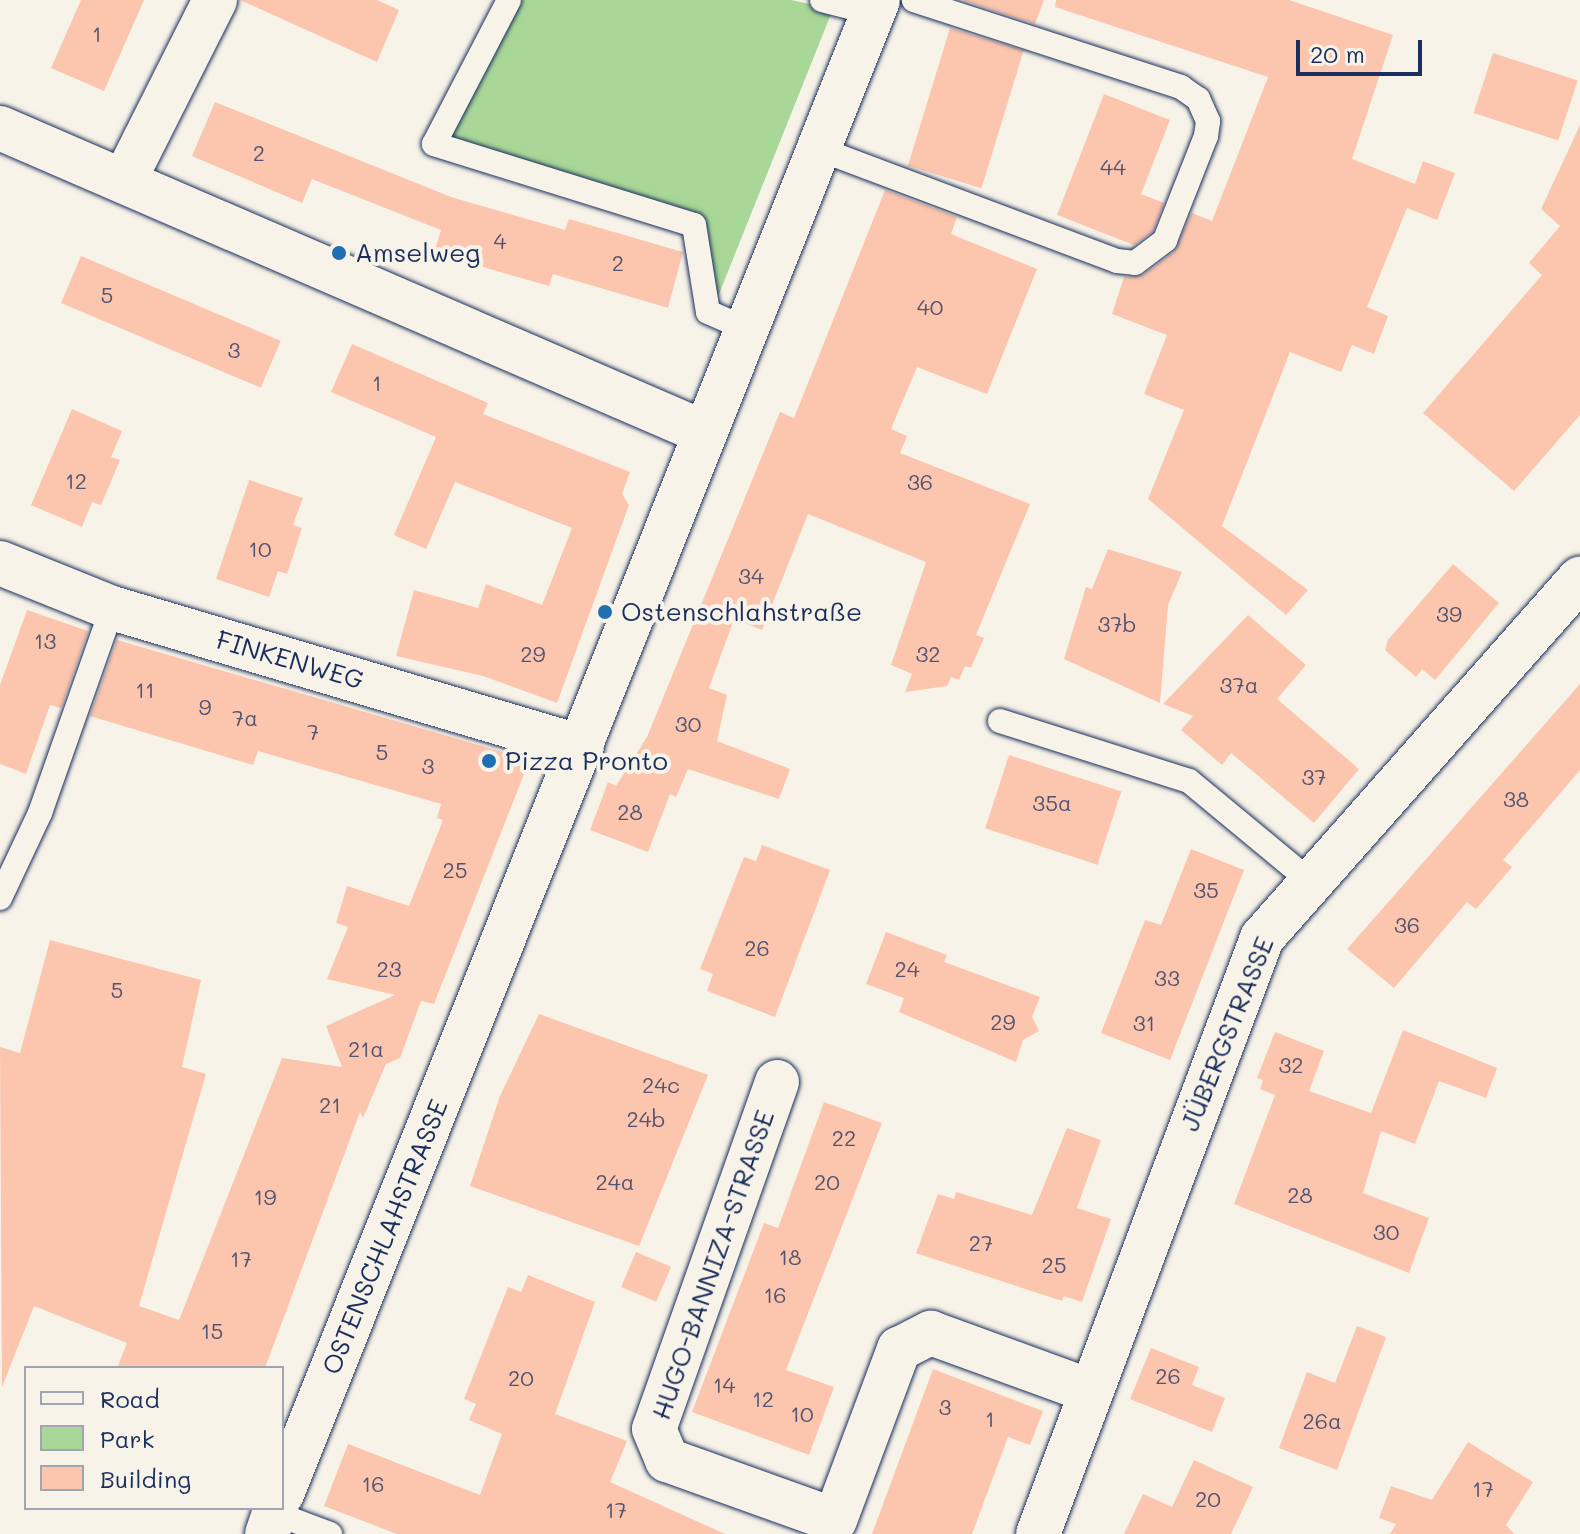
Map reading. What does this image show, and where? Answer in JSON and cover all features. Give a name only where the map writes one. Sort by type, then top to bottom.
[{"type":"street","points":[[124,181],[215,0]]},
{"type":"street","name":"OSTENSCHLAHSTRASSE","points":[[284,1490],[819,149],[888,4]]},
{"type":"street","points":[[0,128],[705,433]]},
{"type":"street","name":"FINKENWEG","points":[[0,563],[112,608],[582,747]]},
{"type":"street","name":"JÜBERGSTRASSE","points":[[1038,1534],[1253,957],[1273,922],[1580,579]]},
{"type":"street","name":"HUGO-BANNIZA-STRASSE","points":[[777,1082],[654,1429],[667,1460],[835,1527],[899,1349],[931,1333],[1090,1391]]},
{"type":"lane","points":[[509,0],[434,144],[694,225],[708,312],[747,329]]},
{"type":"lane","points":[[819,149],[1117,261],[1135,263],[1165,240],[1206,136],[1208,121],[1198,99],[1181,87],[888,4],[822,0]]},
{"type":"lane","points":[[0,898],[40,813],[112,608]]},
{"type":"lane","points":[[1000,721],[1189,781],[1310,881]]},
{"type":"lane","points":[[275,1512],[330,1534]]},
{"type":"green space","points":[[521,0],[791,0],[833,9],[715,304],[705,219],[448,138]]},
{"type":"building","points":[[81,0],[144,0],[104,91],[51,68]]},
{"type":"building","points":[[240,0],[377,0],[399,10],[377,62]]},
{"type":"building","points":[[962,0],[1044,0],[1035,24]]},
{"type":"building","points":[[1056,0],[1289,0],[1393,35],[1352,159],[1415,184],[1423,161],[1455,173],[1437,220],[1407,208],[1367,307],[1388,316],[1374,354],[1352,345],[1341,372],[1290,352],[1222,526],[1308,590],[1286,615],[1148,499],[1184,410],[1144,394],[1167,335],[1112,314],[1124,277],[1143,275],[1174,252],[1192,213],[1212,221],[1268,77],[1055,7]]},
{"type":"building","points":[[950,28],[1024,51],[982,188],[908,166]]},
{"type":"building","points":[[1493,53],[1578,81],[1558,140],[1474,113]]},
{"type":"building","points":[[1104,94],[1170,120],[1141,194],[1164,203],[1153,231],[1134,245],[1057,215]]},
{"type":"building","points":[[215,102],[451,197],[565,230],[569,219],[683,252],[668,308],[553,274],[549,286],[434,253],[441,230],[312,179],[302,203],[192,156]]},
{"type":"building","points":[[1580,125],[1580,415],[1514,491],[1423,413],[1542,275],[1529,263],[1560,226],[1541,209]]},
{"type":"building","points":[[885,190],[957,217],[951,234],[1037,269],[987,394],[917,367],[891,429],[907,436],[900,453],[1030,504],[976,635],[984,638],[971,668],[965,666],[959,680],[951,677],[947,686],[905,692],[912,674],[891,665],[926,562],[808,514],[762,630],[734,619],[709,688],[727,695],[717,741],[790,769],[779,799],[688,769],[676,797],[670,794],[648,852],[590,830],[608,782],[616,786],[647,737],[780,412],[794,418]]},
{"type":"building","points":[[81,256],[281,341],[261,388],[61,303]]},
{"type":"building","points":[[352,344],[488,403],[483,414],[630,472],[622,494],[629,505],[557,703],[483,676],[396,656],[414,590],[478,608],[486,584],[542,605],[572,528],[455,482],[426,549],[394,535],[436,437],[331,392]]},
{"type":"building","points":[[72,409],[122,431],[111,457],[120,460],[101,505],[92,502],[82,527],[31,505]]},
{"type":"building","points":[[249,480],[303,498],[293,525],[302,528],[287,574],[278,571],[269,597],[216,579]]},
{"type":"building","points":[[1108,549],[1182,572],[1168,605],[1160,703],[1064,659],[1086,587],[1092,589]]},
{"type":"building","points":[[1453,564],[1499,603],[1435,680],[1422,669],[1416,677],[1385,650],[1388,640]]},
{"type":"building","points":[[27,610],[88,631],[61,708],[50,705],[26,774],[0,764],[0,685]]},
{"type":"building","points":[[1248,615],[1306,665],[1277,699],[1359,769],[1314,823],[1231,753],[1222,765],[1181,730],[1193,716],[1163,704]]},
{"type":"building","points":[[117,640],[523,758],[524,774],[434,1004],[421,1001],[400,1058],[386,1064],[363,1118],[360,1112],[266,1366],[118,1366],[127,1343],[34,1306],[2,1387],[0,1047],[20,1053],[50,940],[201,980],[182,1067],[206,1074],[139,1306],[179,1320],[282,1058],[342,1067],[326,1026],[395,995],[327,979],[348,927],[336,923],[347,886],[409,906],[443,820],[437,818],[441,804],[258,751],[253,765],[90,716]]},
{"type":"building","points":[[1580,684],[1580,770],[1503,860],[1512,867],[1476,909],[1467,902],[1394,988],[1347,949]]},
{"type":"building","points":[[1009,755],[1121,791],[1097,865],[985,828]]},
{"type":"building","points":[[762,845],[830,870],[775,1017],[707,991],[713,974],[700,969],[744,857],[756,861]]},
{"type":"building","points":[[1191,849],[1244,870],[1170,1060],[1101,1033],[1145,920],[1161,925]]},
{"type":"building","points":[[886,932],[947,955],[944,962],[1040,997],[1032,1017],[1039,1031],[1023,1040],[1016,1062],[899,1012],[904,998],[866,984]]},
{"type":"building","points":[[539,1014],[708,1075],[639,1246],[470,1186],[500,1096]]},
{"type":"building","points":[[1403,1030],[1497,1068],[1486,1098],[1439,1081],[1415,1144],[1381,1131],[1363,1193],[1429,1218],[1409,1273],[1234,1204],[1275,1095],[1260,1089],[1263,1080],[1257,1078],[1275,1032],[1324,1051],[1309,1091],[1371,1113]]},
{"type":"building","points":[[824,1102],[882,1123],[786,1370],[834,1387],[809,1455],[692,1412],[764,1223],[778,1228]]},
{"type":"building","points":[[1067,1128],[1101,1140],[1077,1208],[1111,1219],[1082,1302],[1064,1296],[1062,1301],[916,1253],[938,1194],[954,1199],[956,1192],[1032,1215]]},
{"type":"building","points":[[636,1252],[671,1267],[656,1302],[621,1287]]},
{"type":"building","points":[[528,1275],[595,1302],[555,1414],[627,1441],[610,1482],[725,1534],[397,1534],[324,1506],[348,1444],[480,1495],[502,1434],[469,1420],[476,1404],[464,1399],[508,1287],[521,1292]]},
{"type":"building","points":[[1357,1326],[1386,1337],[1337,1470],[1279,1448],[1307,1372],[1335,1383]]},
{"type":"building","points":[[1151,1348],[1199,1367],[1192,1385],[1225,1398],[1212,1432],[1130,1399]]},
{"type":"building","points":[[933,1369],[1043,1411],[1030,1445],[1008,1437],[972,1534],[872,1534]]},
{"type":"building","points":[[1468,1442],[1533,1482],[1506,1525],[1514,1534],[1390,1534],[1396,1524],[1379,1518],[1391,1486],[1432,1500]]},
{"type":"building","points":[[1194,1460],[1253,1487],[1231,1534],[1124,1534],[1143,1494],[1172,1507]]},
{"type":"place","name":"Amselweg","points":[[339,253]]},
{"type":"place","name":"Ostenschlahstraße","points":[[605,612]]},
{"type":"place","name":"Pizza Pronto","points":[[489,761]]}]
